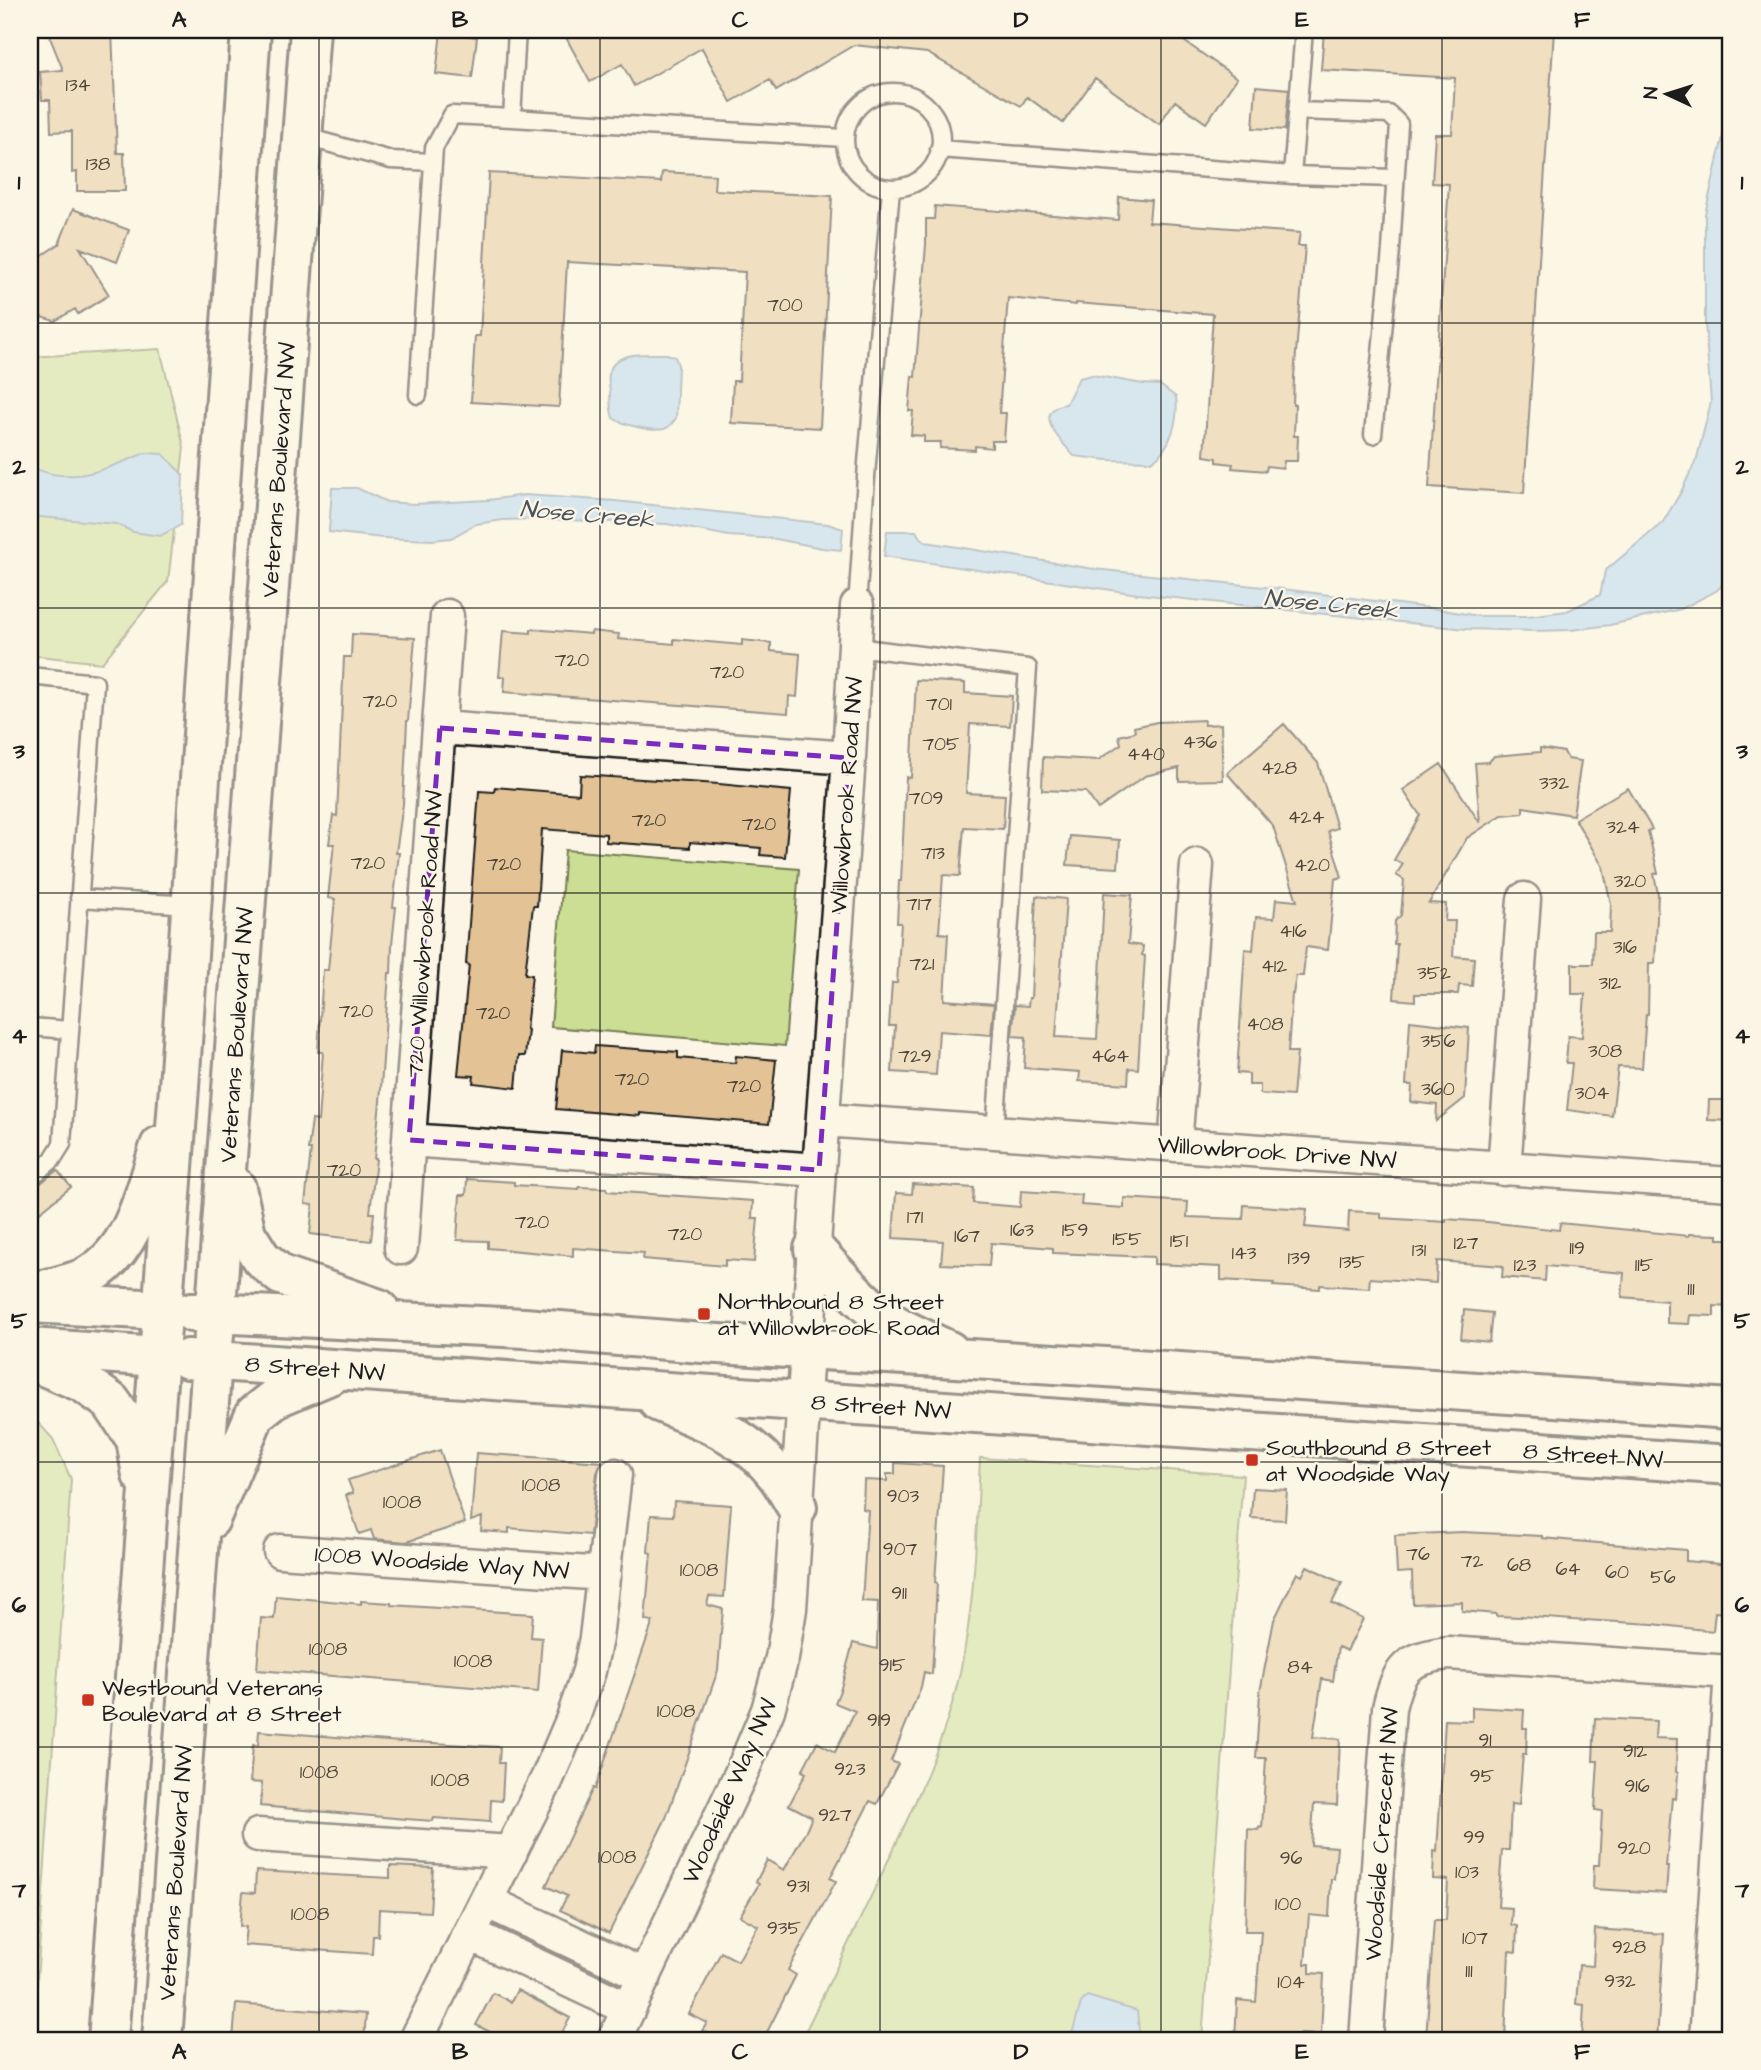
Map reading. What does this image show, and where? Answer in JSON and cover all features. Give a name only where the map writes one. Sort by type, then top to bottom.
[{"type":"main road","points":[[108,2040],[179,1087],[251,30]]},
{"type":"main road","name":"Veterans Boulevard NW","points":[[162,2040],[310,30]]},
{"type":"main road","points":[[30,1293],[87,1277],[115,1255],[135,1221],[179,1087]]},
{"type":"main road","points":[[228,1151],[246,1234],[261,1258],[281,1275],[417,1323]]},
{"type":"main road","points":[[814,1249],[877,1314],[963,1358]]},
{"type":"main road","points":[[30,1303],[524,1328],[1731,1409]]},
{"type":"main road","name":"8 Street NW","points":[[30,1348],[1731,1465]]},
{"type":"main road","points":[[30,1360],[84,1383],[111,1402],[136,1439],[147,1508]]},
{"type":"main road","points":[[199,1543],[256,1414],[275,1398],[341,1370]]},
{"type":"main road","points":[[628,1389],[704,1420],[748,1445],[776,1474],[797,1507]]},
{"type":"street","name":"Willowbrook Road NW","points":[[804,1401],[849,758],[857,606]]},
{"type":"street","name":"720 Willowbrook Road NW","points":[[401,1248],[447,616]]},
{"type":"street","points":[[440,728],[849,758]]},
{"type":"street","points":[[1175,1145],[1197,865]]},
{"type":"street","points":[[1504,1169],[1524,899]]},
{"type":"street","name":"Willowbrook Drive NW","points":[[823,1120],[1731,1184]]},
{"type":"street","points":[[409,1140],[819,1170]]},
{"type":"street","name":"Woodside Way NW","points":[[614,2040],[744,1767],[768,1710],[782,1658],[790,1609],[804,1401]]},
{"type":"street","points":[[416,2040],[547,1779],[577,1706],[589,1671],[596,1638],[615,1475]]},
{"type":"street","name":"1008 Woodside Way NW","points":[[280,1551],[604,1574]]},
{"type":"street","name":"Woodside Crescent NW","points":[[1366,2040],[1389,1708],[1395,1683],[1407,1665],[1427,1656],[1448,1653],[1731,1672]]},
{"type":"street","points":[[1706,2040],[1731,1672]]},
{"type":"street","points":[[258,1835],[511,1852]]},
{"type":"street","points":[[486,1902],[645,1976]]},
{"type":"street","points":[[470,1934],[629,2009]]},
{"type":"lane","points":[[512,118],[517,30]]},
{"type":"lane","points":[[1293,175],[1304,30]]},
{"type":"lane","points":[[894,92],[913,96],[928,107],[938,123],[941,142],[939,149],[937,160],[926,176],[910,186],[891,189],[873,185],[857,173],[847,157],[844,138],[848,120],[860,104],[876,94],[894,92]]},
{"type":"lane","points":[[1297,111],[1389,114],[1399,124],[1391,250],[1373,435]]},
{"type":"lane","points":[[418,395],[434,148],[452,115],[844,138]]},
{"type":"lane","points":[[302,136],[391,160],[433,162]]},
{"type":"lane","points":[[939,149],[1293,175],[1395,178]]},
{"type":"lane","name":"Willowbrook Road NW","points":[[857,606],[891,189]]},
{"type":"lane","points":[[855,647],[1028,667],[995,1132]]},
{"type":"lane","points":[[30,676],[95,682],[62,1144],[52,1160],[30,1178]]},
{"type":"lane","points":[[79,898],[191,905]]},
{"type":"lane","points":[[30,1027],[70,1030]]},
{"type":"highlighted area","points":[[440,728],[849,758],[819,1170],[409,1140]]},
{"type":"green space","points":[[160,349],[184,447],[168,581],[102,663],[30,655],[30,357]]},
{"type":"green space","points":[[565,850],[799,869],[785,1046],[551,1027]]},
{"type":"green space","points":[[30,1414],[53,1439],[71,1479],[33,2040],[30,2040]]},
{"type":"green space","points":[[980,1458],[1243,1475],[1202,2040],[801,2040],[907,1819],[935,1755],[950,1711],[965,1649],[969,1617]]},
{"type":"water","name":"Nose Creek","points":[[1731,110],[1731,577],[1716,591],[1681,609],[1610,625],[1535,631],[1466,629],[1138,594],[884,556],[887,531],[916,531],[926,542],[1094,569],[1283,589],[1478,616],[1528,616],[1567,611],[1600,595],[1605,571],[1663,522],[1697,458],[1711,402],[1705,323],[1705,214]]},
{"type":"water","points":[[667,354],[675,357],[678,365],[676,418],[671,425],[652,430],[613,418],[609,380],[612,366],[618,360],[633,355]]},
{"type":"water","points":[[1092,375],[1160,385],[1176,397],[1176,415],[1169,441],[1153,461],[1074,456],[1055,433],[1049,419],[1050,413],[1057,406],[1066,404],[1079,378]]},
{"type":"water","points":[[145,453],[163,454],[183,475],[181,525],[160,536],[133,532],[116,524],[30,516],[30,468],[52,474],[76,475],[100,470]]},
{"type":"water","name":"Nose Creek","points":[[332,488],[357,488],[387,502],[414,504],[489,500],[524,495],[615,501],[828,524],[843,529],[841,550],[776,539],[729,536],[667,524],[541,519],[476,524],[451,538],[432,540],[329,532]]},
{"type":"water","points":[[1087,1996],[1137,2011],[1137,2040],[1070,2040],[1081,2003]]},
{"type":"building","points":[[47,30],[112,30],[117,153],[124,153],[125,191],[77,191],[77,172],[72,173],[72,131],[51,132],[50,100],[42,100],[40,72],[63,70]]},
{"type":"building","points":[[562,30],[1168,30],[1237,78],[1206,123],[1175,101],[1159,124],[1095,78],[1063,123],[1027,97],[1021,106],[927,53],[854,45],[776,91],[770,80],[731,102],[702,48],[634,86],[622,64],[590,82]]},
{"type":"building","points":[[1324,30],[1554,30],[1524,493],[1429,487],[1449,184],[1432,183],[1435,134],[1452,134],[1455,78],[1321,70]]},
{"type":"building","points":[[441,32],[477,37],[472,78],[436,74]]},
{"type":"building","points":[[1256,86],[1289,89],[1285,130],[1253,128]]},
{"type":"building","points":[[662,172],[715,175],[714,190],[832,196],[820,428],[731,423],[733,381],[739,381],[745,272],[567,262],[559,407],[471,402],[475,336],[480,336],[489,173],[661,182]]},
{"type":"building","points":[[1119,197],[1151,200],[1149,222],[1300,233],[1298,246],[1305,246],[1294,377],[1294,436],[1298,436],[1297,461],[1284,461],[1283,468],[1267,466],[1266,471],[1232,468],[1233,464],[1217,462],[1217,458],[1204,456],[1213,314],[1008,298],[999,413],[1006,413],[1004,441],[992,441],[992,448],[975,446],[975,450],[940,448],[941,442],[924,442],[924,436],[911,435],[913,411],[909,411],[912,376],[915,377],[926,219],[934,219],[935,206],[1118,220]]},
{"type":"building","points":[[73,209],[129,230],[117,262],[80,248],[109,295],[78,314],[75,309],[55,321],[30,314],[30,263],[59,244]]},
{"type":"building","points":[[531,629],[591,634],[592,631],[619,634],[618,639],[674,644],[674,639],[742,645],[742,640],[771,643],[771,651],[800,654],[797,697],[789,696],[788,713],[504,692],[505,677],[499,677],[503,631],[531,633]]},
{"type":"building","points":[[352,634],[415,638],[403,804],[396,853],[399,853],[393,907],[396,907],[374,1159],[371,1241],[310,1234],[313,1205],[305,1204],[312,1120],[318,1121],[323,1052],[318,1052],[323,970],[328,970],[335,899],[328,898],[334,844],[329,844],[333,815],[337,816],[344,657],[351,657]]},
{"type":"building","points":[[916,680],[965,683],[965,693],[1012,696],[1010,726],[970,724],[966,793],[1005,795],[1003,829],[964,827],[960,876],[943,875],[939,933],[948,934],[944,1000],[994,1004],[991,1035],[939,1031],[936,1075],[892,1072],[895,1026],[889,1026],[892,983],[897,983],[901,923],[897,923],[899,881],[906,777],[911,778]]},
{"type":"building","points":[[1204,720],[1204,725],[1221,724],[1223,780],[1179,781],[1179,768],[1145,776],[1098,809],[1086,792],[1042,790],[1043,757],[1098,760],[1121,744],[1119,736],[1135,732],[1134,727],[1157,722]]},
{"type":"building","points":[[1284,724],[1318,763],[1337,828],[1328,831],[1342,877],[1335,879],[1328,950],[1306,947],[1303,976],[1296,976],[1288,1052],[1297,1052],[1293,1096],[1260,1094],[1260,1085],[1249,1085],[1249,1074],[1237,1073],[1245,949],[1253,950],[1256,917],[1274,918],[1276,899],[1297,901],[1273,826],[1227,773]]},
{"type":"building","points":[[1540,748],[1564,752],[1568,759],[1581,761],[1573,815],[1523,807],[1523,813],[1502,815],[1467,838],[1429,903],[1446,904],[1445,921],[1455,921],[1453,956],[1474,958],[1472,986],[1459,985],[1458,994],[1415,994],[1415,1001],[1394,999],[1397,944],[1394,944],[1395,921],[1401,915],[1404,880],[1396,875],[1403,864],[1394,860],[1420,815],[1403,790],[1441,764],[1480,823],[1475,763],[1489,762],[1494,756],[1540,752]]},
{"type":"building","points":[[580,775],[791,791],[785,857],[760,855],[761,848],[690,842],[690,848],[606,842],[606,834],[542,829],[537,906],[533,906],[525,974],[532,975],[525,1056],[519,1056],[516,1088],[473,1083],[474,1076],[458,1075],[469,965],[466,964],[479,791],[494,792],[495,787],[579,794]]},
{"type":"building","points":[[1628,788],[1652,829],[1648,831],[1658,873],[1654,874],[1658,894],[1655,963],[1649,963],[1648,1014],[1642,1068],[1618,1067],[1612,1116],[1567,1110],[1572,1063],[1566,1063],[1568,1036],[1582,1037],[1585,994],[1572,994],[1572,964],[1593,964],[1594,932],[1610,932],[1611,904],[1603,867],[1575,819]]},
{"type":"building","points":[[1070,836],[1120,840],[1118,868],[1067,865]]},
{"type":"building","points":[[1104,893],[1132,895],[1128,944],[1143,946],[1142,955],[1145,956],[1138,1069],[1129,1068],[1128,1084],[1079,1081],[1080,1072],[1024,1068],[1026,1037],[1012,1036],[1015,1005],[1028,1006],[1031,998],[1036,896],[1066,899],[1056,1037],[1097,1039]]},
{"type":"building","points":[[1410,1021],[1469,1028],[1465,1098],[1436,1121],[1437,1105],[1411,1102],[1412,1085],[1406,1085]]},
{"type":"building","points":[[595,1046],[678,1052],[678,1058],[735,1063],[736,1056],[776,1060],[769,1124],[556,1109],[562,1050],[594,1053]]},
{"type":"building","points":[[1709,1100],[1731,1100],[1731,1121],[1708,1120]]},
{"type":"building","points":[[57,1170],[71,1187],[30,1220],[30,1188],[37,1186]]},
{"type":"building","points":[[467,1179],[514,1182],[514,1185],[607,1188],[607,1191],[753,1201],[752,1218],[758,1218],[754,1262],[725,1260],[725,1266],[643,1259],[644,1253],[573,1248],[573,1256],[488,1248],[488,1241],[457,1240],[460,1195],[466,1195]]},
{"type":"building","points":[[913,1184],[974,1188],[973,1203],[1020,1207],[1021,1191],[1082,1195],[1081,1205],[1124,1208],[1124,1198],[1188,1202],[1187,1217],[1243,1219],[1244,1205],[1307,1209],[1305,1227],[1348,1231],[1349,1211],[1381,1213],[1381,1218],[1446,1222],[1446,1219],[1559,1230],[1560,1223],[1689,1236],[1718,1235],[1718,1239],[1731,1239],[1731,1307],[1714,1306],[1714,1316],[1690,1315],[1689,1324],[1667,1323],[1667,1301],[1622,1297],[1624,1273],[1546,1266],[1545,1281],[1502,1277],[1503,1266],[1437,1261],[1436,1283],[1370,1278],[1369,1288],[1320,1285],[1320,1289],[1221,1280],[1221,1267],[1154,1264],[1154,1257],[1053,1253],[1053,1248],[991,1243],[989,1266],[941,1264],[943,1241],[893,1238],[896,1193],[912,1194]]},
{"type":"building","points":[[1464,1310],[1492,1313],[1489,1342],[1461,1339]]},
{"type":"building","points":[[440,1450],[465,1523],[406,1542],[374,1539],[371,1530],[359,1534],[346,1495],[353,1493],[348,1480]]},
{"type":"building","points":[[476,1453],[603,1462],[597,1473],[590,1535],[509,1528],[509,1533],[481,1531],[482,1517],[471,1521]]},
{"type":"building","points":[[895,1463],[943,1466],[932,1674],[924,1672],[921,1687],[891,1761],[898,1764],[877,1804],[870,1801],[830,1878],[836,1881],[788,1970],[796,1975],[763,2040],[705,2040],[709,2034],[702,2031],[707,2023],[689,2014],[721,1952],[738,1961],[758,1926],[740,1916],[759,1884],[756,1882],[767,1860],[784,1870],[807,1829],[812,1817],[789,1805],[806,1773],[802,1771],[817,1742],[835,1752],[855,1711],[835,1703],[853,1643],[877,1649],[878,1602],[862,1601],[868,1510],[863,1509],[864,1480],[887,1481],[887,1474],[895,1474]]},
{"type":"building","points":[[1253,1488],[1287,1490],[1285,1520],[1251,1518]]},
{"type":"building","points":[[674,1501],[731,1505],[724,1597],[709,1596],[707,1605],[723,1609],[718,1670],[666,1818],[609,1933],[560,1910],[567,1896],[546,1886],[593,1788],[595,1789],[653,1621],[645,1620],[651,1553],[648,1552],[651,1515],[673,1516]]},
{"type":"building","points":[[1462,1532],[1542,1536],[1686,1550],[1686,1561],[1731,1565],[1730,1613],[1715,1612],[1713,1631],[1653,1624],[1496,1616],[1462,1611],[1462,1602],[1413,1604],[1412,1572],[1397,1573],[1395,1535]]},
{"type":"building","points":[[1307,1566],[1342,1583],[1332,1603],[1363,1619],[1347,1651],[1338,1647],[1333,1681],[1322,1679],[1313,1737],[1340,1739],[1337,1805],[1314,1804],[1311,1845],[1337,1847],[1334,1879],[1331,1879],[1329,1917],[1309,1915],[1305,1964],[1310,1964],[1310,1973],[1324,1974],[1321,2035],[1300,2034],[1300,2040],[1235,2040],[1237,2000],[1256,2002],[1261,1931],[1245,1931],[1248,1829],[1262,1828],[1266,1758],[1256,1758],[1260,1692],[1274,1620],[1297,1573],[1302,1576]]},
{"type":"building","points":[[276,1596],[533,1614],[531,1637],[542,1638],[538,1692],[257,1670],[261,1618],[274,1619]]},
{"type":"building","points":[[1472,1707],[1524,1710],[1523,1728],[1527,1728],[1519,1805],[1511,1804],[1509,1850],[1502,1850],[1498,1907],[1512,1908],[1511,1925],[1517,1926],[1516,1952],[1509,1951],[1505,2040],[1426,2040],[1434,1920],[1446,1920],[1448,1880],[1433,1879],[1445,1720],[1472,1721]]},
{"type":"building","points":[[1595,1718],[1656,1721],[1655,1738],[1677,1739],[1678,1773],[1676,1799],[1672,1798],[1666,1893],[1593,1889],[1594,1865],[1599,1865],[1602,1811],[1595,1810],[1598,1761],[1593,1761]]},
{"type":"building","points":[[259,1731],[500,1747],[499,1763],[504,1763],[502,1801],[491,1800],[490,1822],[434,1818],[433,1821],[260,1806],[262,1783],[250,1782],[253,1745],[258,1745]]},
{"type":"building","points":[[390,1866],[433,1868],[430,1912],[379,1909],[378,1936],[373,1936],[372,1954],[244,1945],[246,1927],[240,1926],[243,1892],[255,1893],[256,1871],[390,1878]]},
{"type":"building","points":[[1595,1929],[1664,1934],[1657,2040],[1582,2040],[1584,2005],[1576,2004],[1579,1965],[1593,1966]]},
{"type":"building","points":[[517,1990],[570,2018],[558,2040],[491,2040],[494,2034],[476,2025],[493,1993],[511,2002]]},
{"type":"building","points":[[236,2004],[366,2014],[364,2040],[233,2040]]},
{"type":"place","name":"Northbound 8 Street at Willowbrook Road","points":[[704,1314]]},
{"type":"place","name":"Southbound 8 Street at Woodside Way","points":[[1252,1460]]},
{"type":"place","name":"Westbound Veterans Boulevard at 8 Street","points":[[88,1700]]}]
